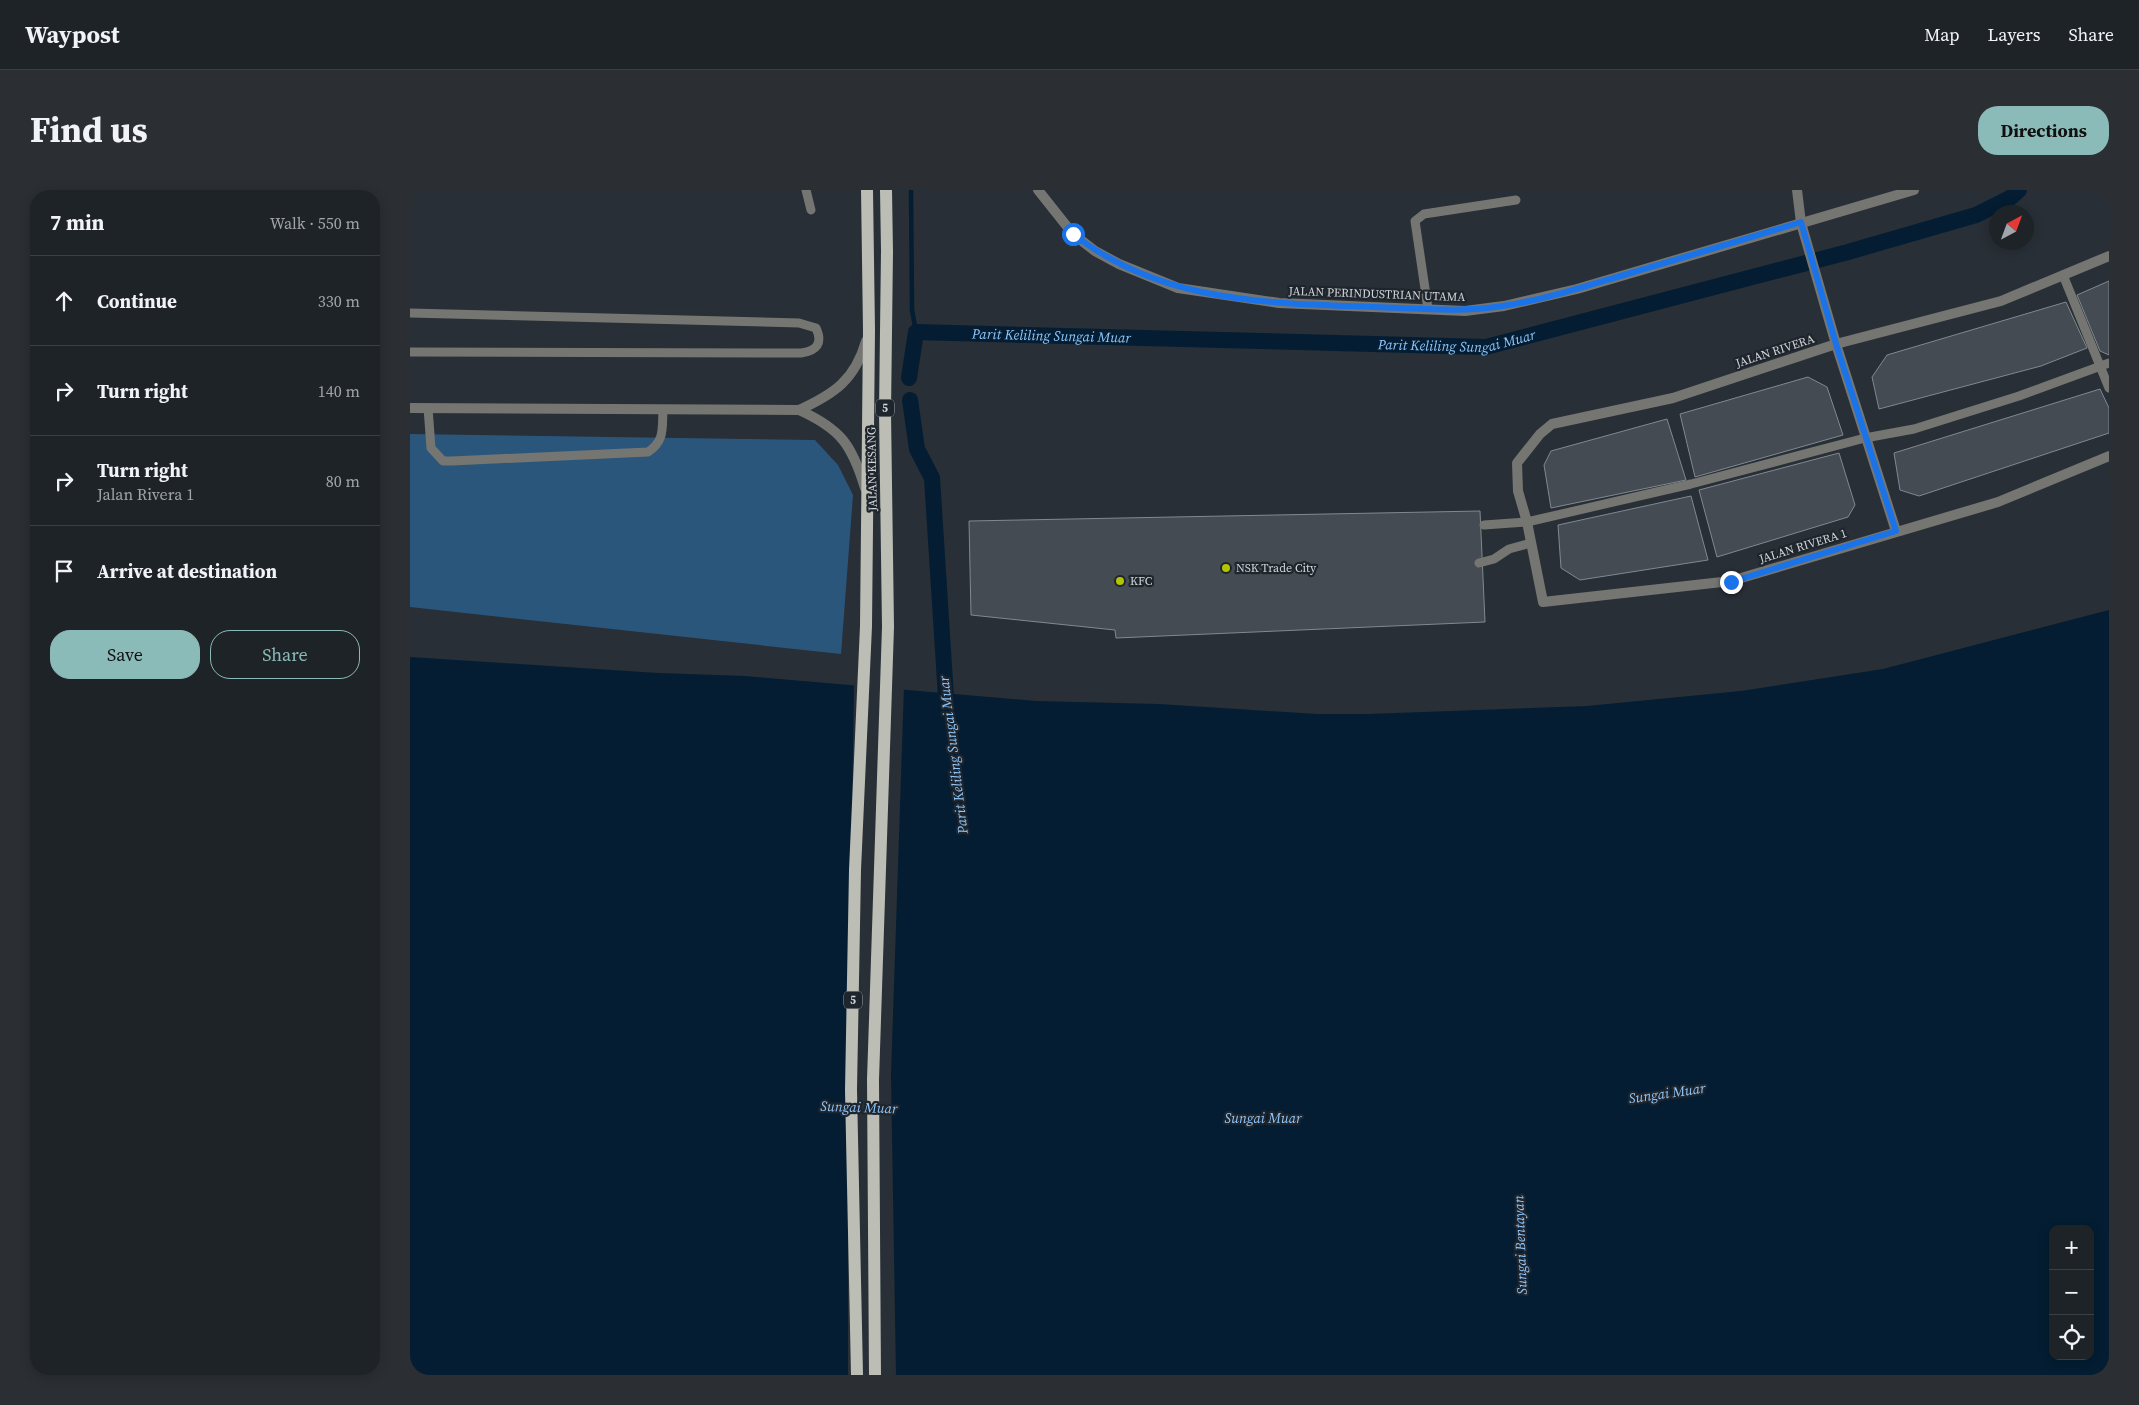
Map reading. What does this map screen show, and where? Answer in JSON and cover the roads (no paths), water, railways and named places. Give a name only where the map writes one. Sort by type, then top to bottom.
[{"type":"main road","name":"JALAN KESANG","points":[[857,1375],[851,1080],[855,870],[866,626],[869,330],[867,190]]},
{"type":"main road","name":"JALAN KESANG","points":[[875,1375],[873,1080],[888,627],[884,412],[887,251],[886,190]]},
{"type":"street","name":"JALAN PERINDUSTRIAN UTAMA","points":[[1038,190],[1073,234],[1094,252],[1178,288],[1279,303],[1465,311],[1513,304],[1577,289],[1914,190]]},
{"type":"street","points":[[1797,190],[1801,222],[1822,297],[1865,438],[1896,531]]},
{"type":"street","name":"JALAN RIVERA","points":[[1527,522],[1518,491],[1517,463],[1540,434],[1552,424],[1673,398],[1836,344],[2000,301],[2109,256]]},
{"type":"street","points":[[799,410],[824,399],[847,379],[861,358],[869,330]]},
{"type":"street","points":[[410,408],[799,410],[822,420],[839,435],[855,456],[866,489]]},
{"type":"street","name":"JALAN RIVERA 1","points":[[1527,522],[1543,602],[1731,582],[1998,502],[2109,456]]},
{"type":"lane","points":[[806,190],[811,210]]},
{"type":"lane","points":[[1428,309],[1415,221],[1424,214],[1516,200]]},
{"type":"lane","points":[[2063,275],[2105,365],[2109,388]]},
{"type":"lane","points":[[410,313],[799,323],[816,328],[819,335],[819,345],[815,350],[801,353],[410,352]]},
{"type":"lane","points":[[1484,525],[1527,522],[1691,484],[1865,438],[1914,429],[2019,396],[2105,365]]},
{"type":"lane","points":[[428,408],[431,448],[443,461],[648,452],[656,447],[662,439],[663,410]]},
{"type":"lane","points":[[1479,563],[1494,559],[1509,549],[1531,544]]},
{"type":"water","points":[[2109,610],[2109,1375],[410,1375],[410,657],[658,673],[745,676],[1036,701],[1159,704],[1317,714],[1369,714],[1587,706],[1741,691],[1883,669]]},
{"type":"waterway","points":[[911,190],[912,310],[916,332]]},
{"type":"waterway","name":"Parit Keliling Sungai Muar","points":[[909,378],[916,332],[1486,347],[1848,252],[1976,215],[2010,198],[2019,190]]},
{"type":"waterway","name":"Parit Keliling Sungai Muar","points":[[910,400],[917,449],[932,478],[947,713]]},
{"type":"place","name":"NSK Trade City","points":[[1226,568]]},
{"type":"place","name":"KFC","points":[[1120,581]]},
{"type":"water label","name":"Sungai Muar","points":[[1667,1093]]},
{"type":"water label","name":"Sungai Muar","points":[[859,1107]]},
{"type":"water label","name":"Sungai Muar","points":[[1263,1118]]},
{"type":"water label","name":"Sungai Bentayan","points":[[1520,1245]]}]
